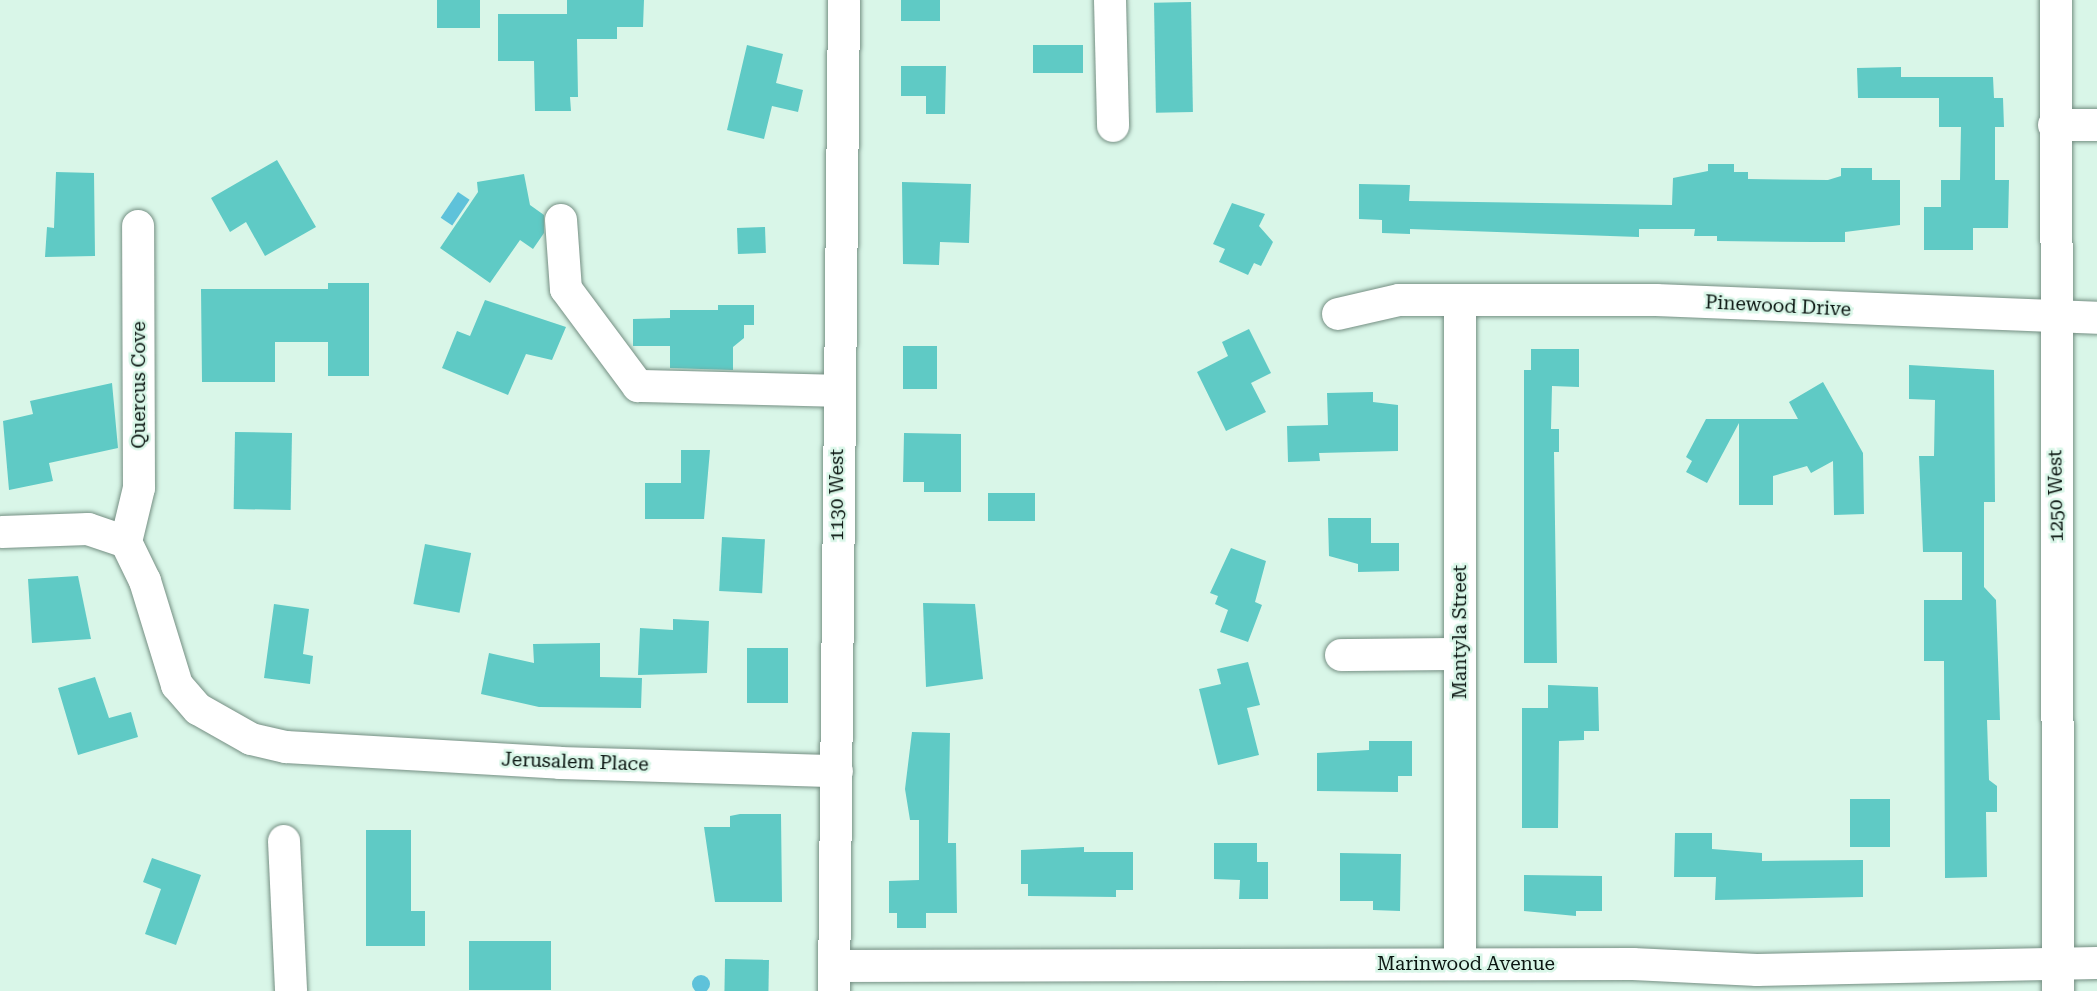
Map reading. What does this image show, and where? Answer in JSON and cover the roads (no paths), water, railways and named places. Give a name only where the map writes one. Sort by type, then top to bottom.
[{"type":"street","name":"1130 West","points":[[834,978],[844,0]]},
{"type":"street","points":[[1110,0],[1113,126]]},
{"type":"street","name":"1250 West","points":[[2056,0],[2054,318],[2058,978]]},
{"type":"street","points":[[2054,125],[2097,125]]},
{"type":"street","points":[[561,220],[566,289],[638,386],[838,391]]},
{"type":"street","name":"Quercus Cove","points":[[126,542],[139,488],[138,226]]},
{"type":"street","name":"Mantyla Street","points":[[1460,300],[1460,964]]},
{"type":"street","name":"Pinewood Drive","points":[[1338,314],[1386,302],[1656,300],[2097,318]]},
{"type":"street","points":[[2,532],[88,529],[126,542]]},
{"type":"street","name":"Jerusalem Place","points":[[126,542],[145,581],[167,664],[186,698],[251,739],[313,748],[837,771]]},
{"type":"street","points":[[1341,655],[1460,654]]},
{"type":"street","points":[[284,841],[291,991]]},
{"type":"street","name":"Marinwood Avenue","points":[[834,978],[1460,964],[2058,978],[2097,963]]},
{"type":"water","points":[[458,192],[470,200],[452,226],[441,218]]},
{"type":"water","points":[[701,975],[707,978],[710,984],[707,990],[701,993],[695,990],[692,984],[695,978]]}]
